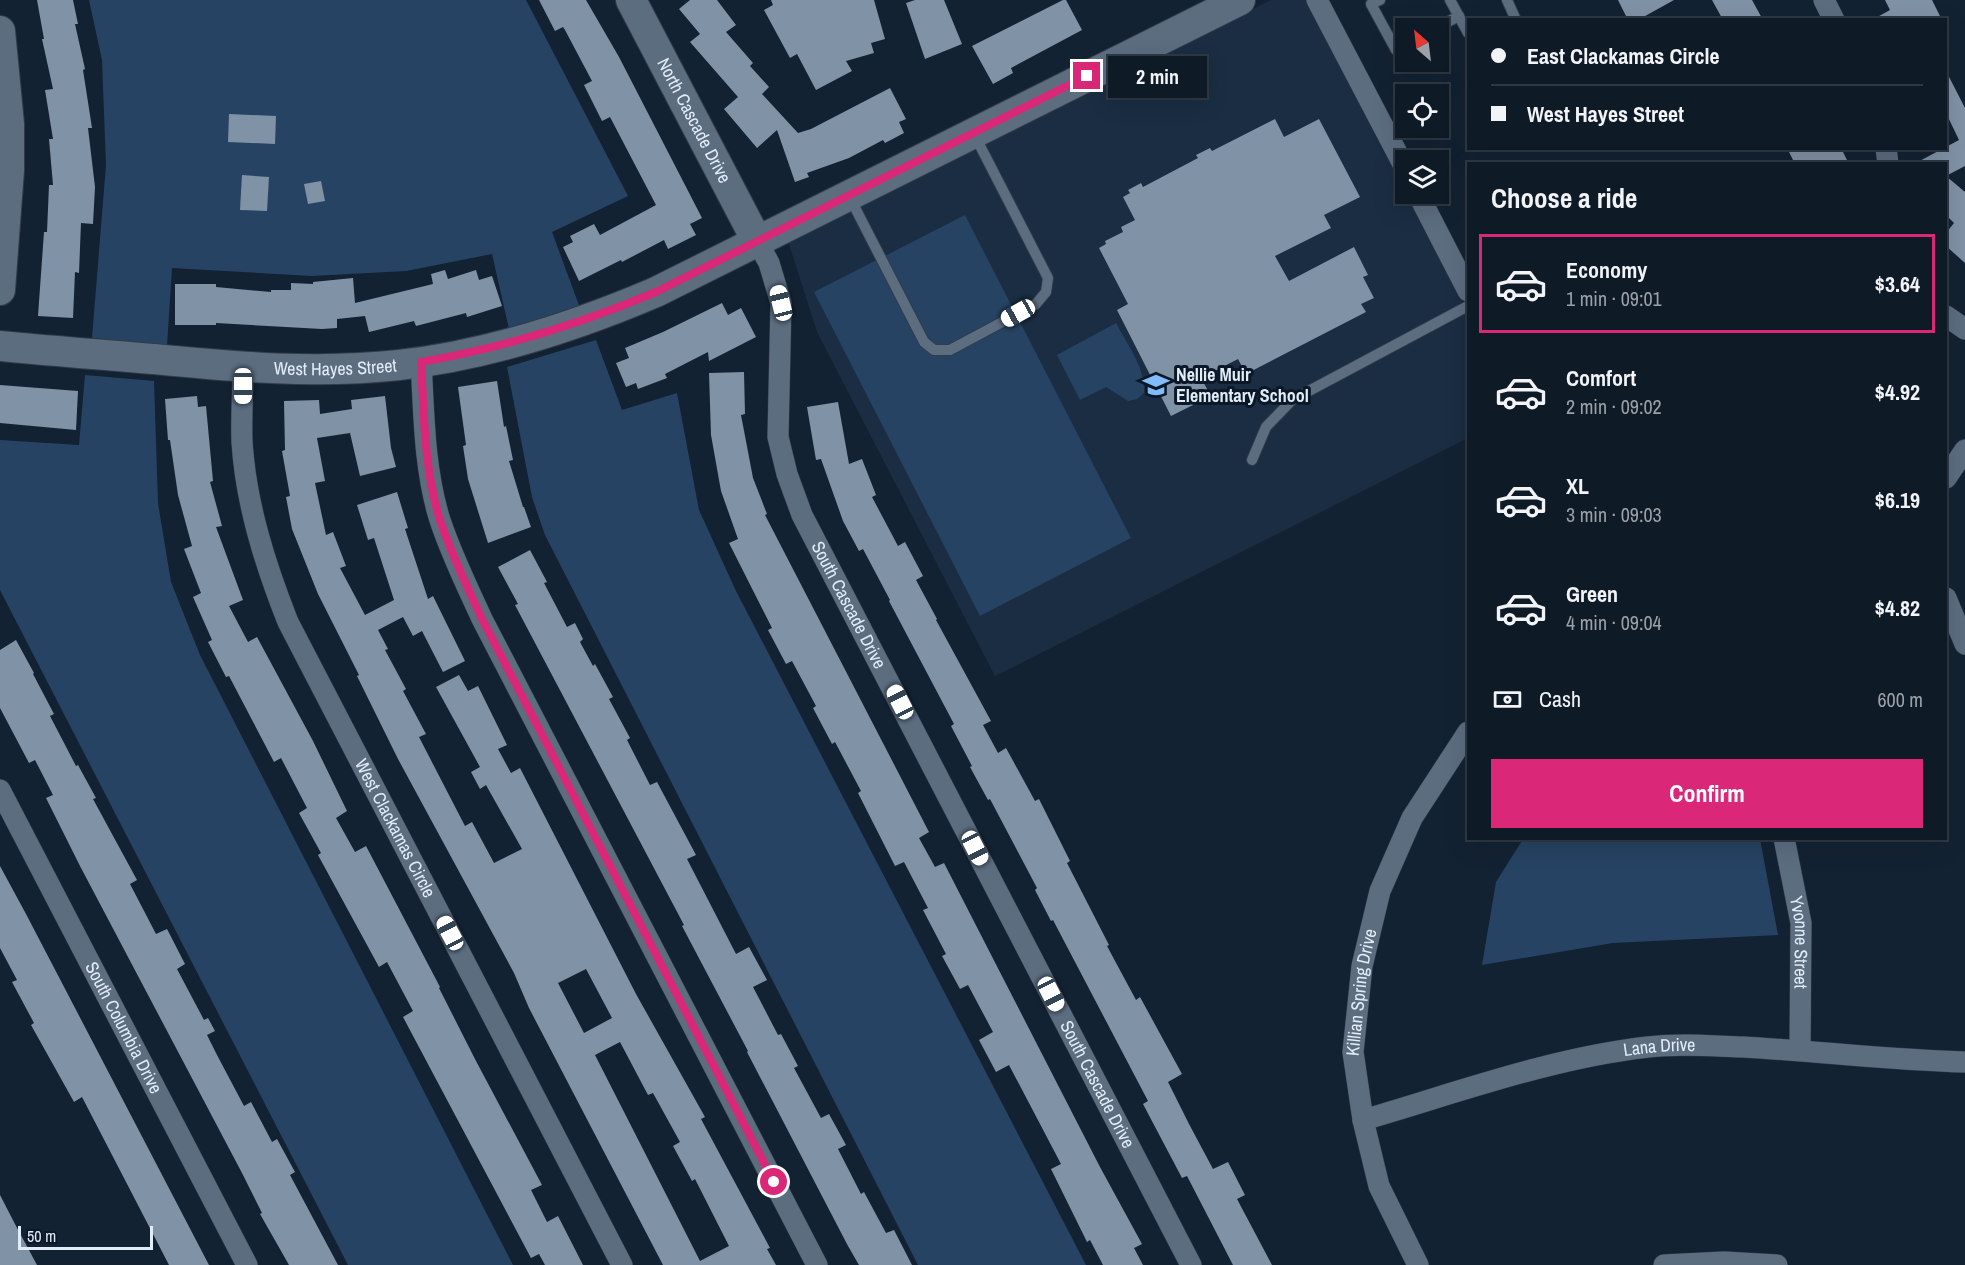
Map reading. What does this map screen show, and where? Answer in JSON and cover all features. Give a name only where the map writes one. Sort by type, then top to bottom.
[{"type":"street","name":"North Cascade Drive","points":[[631,0],[757,241]]},
{"type":"street","name":"West Hayes Street","points":[[0,346],[243,367],[317,370],[421,362],[518,342],[584,321],[656,292],[1240,0]]},
{"type":"street","points":[[1317,0],[1396,150]]},
{"type":"street","points":[[1824,0],[1833,18]]},
{"type":"street","points":[[0,31],[9,124],[4,170],[0,290]]},
{"type":"street","points":[[1423,204],[1467,289]]},
{"type":"street","name":"South Cascade Drive","points":[[757,241],[769,263],[781,303],[778,436],[787,474],[802,515],[1191,1265]]},
{"type":"street","points":[[1947,316],[1965,329]]},
{"type":"street","points":[[421,362],[424,429],[430,479],[439,517],[455,561],[482,619],[817,1265]]},
{"type":"street","name":"West Clackamas Circle","points":[[243,367],[242,442],[249,496],[260,543],[288,622],[622,1265]]},
{"type":"street","points":[[1947,477],[1965,450]]},
{"type":"street","points":[[1947,600],[1965,644]]},
{"type":"street","name":"Killian Spring Drive","points":[[1418,1265],[1379,1186],[1363,1120],[1353,1052],[1362,966],[1380,891],[1412,818],[1467,734]]},
{"type":"street","name":"South Columbia Drive","points":[[0,790],[247,1265]]},
{"type":"street","name":"Yvonne Street","points":[[1784,840],[1801,923],[1800,1050]]},
{"type":"street","name":"Lana Drive","points":[[1363,1120],[1538,1068],[1606,1053],[1650,1047],[1701,1045],[1965,1062]]},
{"type":"street","points":[[1664,1265],[1724,1262],[1777,1265]]},
{"type":"lane","points":[[1380,0],[1371,4],[1395,48]]},
{"type":"lane","points":[[1450,0],[1467,31]]},
{"type":"lane","points":[[1507,0],[1515,18]]},
{"type":"lane","points":[[1449,21],[1459,16]]},
{"type":"lane","points":[[849,195],[924,342],[934,350],[950,350],[1036,304],[1046,292],[1048,278],[974,133]]},
{"type":"lane","points":[[1251,460],[1266,428],[1292,400],[1467,307]]},
{"type":"shaded area","points":[[89,0],[526,0],[628,196],[552,232],[580,308],[509,329],[492,254],[406,271],[312,276],[172,268],[167,346],[92,338],[106,165],[102,60]]},
{"type":"shaded area","name":"Nellie Muir Elementary School","points":[[1271,0],[1308,0],[1395,170],[1395,204],[1413,204],[1467,310],[1467,439],[995,676],[817,332],[788,241]]},
{"type":"shaded area","points":[[965,215],[1131,538],[980,616],[814,292]]},
{"type":"shaded area","points":[[1116,323],[1139,366],[1144,393],[1137,399],[1128,401],[1106,387],[1080,400],[1057,355]]},
{"type":"shaded area","points":[[596,340],[622,410],[677,393],[699,510],[736,591],[1086,1265],[918,1265],[545,535],[532,497],[507,367]]},
{"type":"shaded area","points":[[85,375],[154,381],[158,503],[171,582],[200,655],[513,1265],[348,1265],[0,590],[0,440],[79,445]]},
{"type":"shaded area","points":[[1522,840],[1760,840],[1778,935],[1613,943],[1482,965],[1496,882]]},
{"type":"building","points":[[37,0],[73,0],[92,128],[88,128],[95,187],[93,224],[81,223],[79,273],[75,272],[73,318],[38,316],[44,232],[47,232],[49,185],[53,185],[49,139],[53,139],[45,90],[53,89],[42,39],[44,39]]},
{"type":"building","points":[[539,0],[586,0],[619,57],[702,218],[690,224],[696,235],[668,249],[664,240],[579,281],[563,247],[573,242],[570,236],[594,224],[600,235],[656,205],[610,117],[602,121],[584,85],[592,81],[565,30],[563,27],[555,31]]},
{"type":"building","points":[[690,0],[717,0],[736,25],[726,32],[753,63],[750,66],[769,87],[762,94],[798,133],[811,129],[890,88],[906,119],[899,122],[904,133],[885,143],[883,140],[849,158],[807,173],[809,177],[795,182],[777,130],[757,148],[724,109],[738,97],[690,42],[700,34],[679,9]]},
{"type":"building","points":[[771,0],[874,0],[885,39],[871,43],[874,53],[846,61],[852,71],[816,90],[797,54],[790,58],[764,10],[773,5]]},
{"type":"building","points":[[915,0],[944,0],[962,44],[925,59],[906,3]]},
{"type":"building","points":[[1066,0],[1082,30],[1011,68],[1013,73],[993,84],[972,46]]},
{"type":"building","points":[[1618,0],[1674,0],[1642,18],[1627,18]]},
{"type":"building","points":[[1712,0],[1752,0],[1762,18],[1722,18]]},
{"type":"building","points":[[1885,0],[1932,0],[1941,18],[1876,18],[1890,10]]},
{"type":"building","points":[[1947,73],[1965,108],[1965,166],[1947,175],[1947,162],[1918,162],[1940,150],[1947,150],[1947,146],[1959,140],[1947,115]]},
{"type":"building","points":[[229,114],[276,116],[275,144],[228,142]]},
{"type":"building","points":[[1275,119],[1284,137],[1319,119],[1360,197],[1324,215],[1331,228],[1275,256],[1289,281],[1354,247],[1368,275],[1363,277],[1374,298],[1361,304],[1366,312],[1246,374],[1238,359],[1201,378],[1211,396],[1171,416],[1117,310],[1128,304],[1099,248],[1106,244],[1105,241],[1123,232],[1121,227],[1135,220],[1123,197],[1130,193],[1128,190],[1141,183],[1143,187],[1198,158],[1196,155],[1210,148],[1212,151]]},
{"type":"building","points":[[1788,150],[1842,150],[1848,162],[1794,162]]},
{"type":"building","points":[[242,175],[269,177],[267,211],[240,210]]},
{"type":"building","points":[[1947,177],[1965,192],[1965,263],[1947,247],[1947,232],[1954,223],[1947,216]]},
{"type":"building","points":[[321,181],[325,201],[308,204],[304,184]]},
{"type":"building","points":[[445,270],[448,279],[476,270],[479,280],[492,276],[502,306],[467,317],[466,313],[416,326],[414,321],[369,332],[365,316],[337,319],[337,328],[322,329],[216,323],[216,325],[175,325],[175,284],[216,284],[216,287],[271,292],[271,290],[291,290],[291,283],[313,284],[313,282],[353,278],[355,303],[433,284],[431,274]]},
{"type":"building","points":[[722,303],[728,315],[741,308],[756,337],[709,361],[708,352],[665,374],[667,378],[638,389],[636,383],[626,387],[616,363],[629,358],[625,348]]},
{"type":"building","points":[[744,372],[745,414],[741,415],[753,478],[767,514],[765,515],[929,832],[919,838],[935,867],[944,863],[1142,1244],[1134,1248],[1143,1265],[1103,1265],[1090,1240],[1087,1242],[1051,1169],[1061,1164],[1009,1065],[996,1072],[979,1040],[993,1032],[968,985],[960,989],[942,956],[946,954],[923,910],[928,908],[904,862],[895,866],[858,793],[861,791],[835,742],[832,744],[813,708],[816,706],[792,661],[786,664],[768,630],[772,628],[729,543],[738,539],[721,491],[711,435],[709,373]]},
{"type":"building","points":[[497,381],[504,427],[506,426],[513,460],[509,461],[531,527],[488,543],[468,479],[458,387]]},
{"type":"building","points":[[0,385],[78,391],[76,430],[0,423]]},
{"type":"building","points":[[197,396],[198,407],[206,406],[213,481],[210,482],[222,526],[216,527],[243,600],[229,606],[248,642],[257,637],[313,741],[347,811],[336,818],[355,852],[366,846],[440,987],[476,1061],[542,1185],[531,1190],[547,1222],[558,1216],[583,1265],[545,1265],[539,1254],[531,1258],[403,1017],[413,1011],[387,962],[379,967],[318,855],[321,853],[299,813],[307,808],[281,758],[274,762],[229,676],[226,677],[208,642],[212,640],[193,597],[201,593],[184,549],[192,546],[178,495],[170,440],[168,440],[165,399]]},
{"type":"building","points":[[385,396],[391,448],[396,467],[360,476],[350,433],[317,438],[325,481],[315,483],[326,535],[333,532],[346,566],[340,568],[365,615],[394,600],[374,538],[368,540],[357,505],[397,492],[408,528],[405,529],[428,599],[433,596],[465,661],[443,672],[422,631],[413,636],[403,617],[378,630],[388,649],[385,650],[406,689],[403,691],[426,734],[419,737],[465,826],[472,822],[494,863],[522,849],[486,785],[480,789],[471,772],[480,767],[436,687],[459,675],[468,691],[478,686],[507,745],[498,749],[511,773],[520,768],[636,994],[705,1117],[701,1119],[770,1248],[767,1249],[776,1265],[663,1265],[529,1008],[514,973],[398,759],[357,676],[359,675],[318,594],[292,529],[286,497],[290,496],[282,451],[285,450],[284,401],[319,400],[320,414],[352,409],[351,400]],"holes":[[[586,969],[612,1018],[584,1033],[558,983]],[[620,1042],[648,1095],[653,1093],[680,1142],[673,1146],[692,1181],[695,1179],[729,1246],[700,1261],[595,1055]]]},
{"type":"building","points":[[838,402],[849,464],[862,459],[876,495],[872,497],[898,546],[905,542],[923,576],[916,580],[991,721],[983,725],[998,753],[1006,748],[1035,801],[1039,799],[1070,861],[1067,863],[1109,945],[1107,946],[1136,1000],[1140,997],[1182,1074],[1168,1082],[1189,1124],[1213,1169],[1228,1162],[1245,1195],[1237,1199],[1272,1265],[1233,1265],[1187,1176],[1182,1178],[1143,1104],[1148,1101],[1053,920],[1051,921],[1035,890],[1037,888],[990,799],[988,800],[970,767],[972,766],[951,726],[954,724],[863,549],[859,551],[843,521],[821,459],[816,460],[807,407]]},
{"type":"building","points":[[530,550],[567,627],[575,623],[583,639],[580,642],[613,697],[609,699],[630,738],[627,740],[650,785],[657,782],[696,855],[687,859],[736,954],[749,947],[767,980],[753,987],[778,1035],[781,1034],[798,1066],[794,1068],[821,1118],[829,1114],[846,1145],[838,1149],[861,1194],[864,1192],[886,1233],[894,1230],[912,1265],[859,1265],[848,1246],[682,926],[684,925],[515,605],[518,604],[498,567]]},
{"type":"building","points":[[16,640],[54,714],[50,716],[96,798],[93,799],[137,880],[130,884],[156,934],[167,929],[185,964],[177,969],[204,1020],[208,1018],[215,1031],[207,1035],[217,1055],[244,1106],[251,1102],[272,1142],[277,1139],[295,1172],[290,1175],[338,1265],[289,1265],[260,1214],[262,1213],[242,1173],[80,866],[46,798],[53,795],[35,760],[29,763],[0,708],[0,650]]},
{"type":"building","points":[[0,866],[209,1265],[169,1265],[82,1097],[74,1102],[31,1025],[34,1023],[12,982],[17,980],[0,948]]},
{"type":"building","points":[[0,1195],[16,1226],[37,1265],[0,1265]]},
{"type":"place","name":"Nellie Muir Elementary School","points":[[1156,385]]},
{"type":"route","points":[[774,1182],[482,619],[455,561],[439,517],[430,479],[424,429],[421,362],[526,340],[606,313],[656,292],[1087,76]]}]
